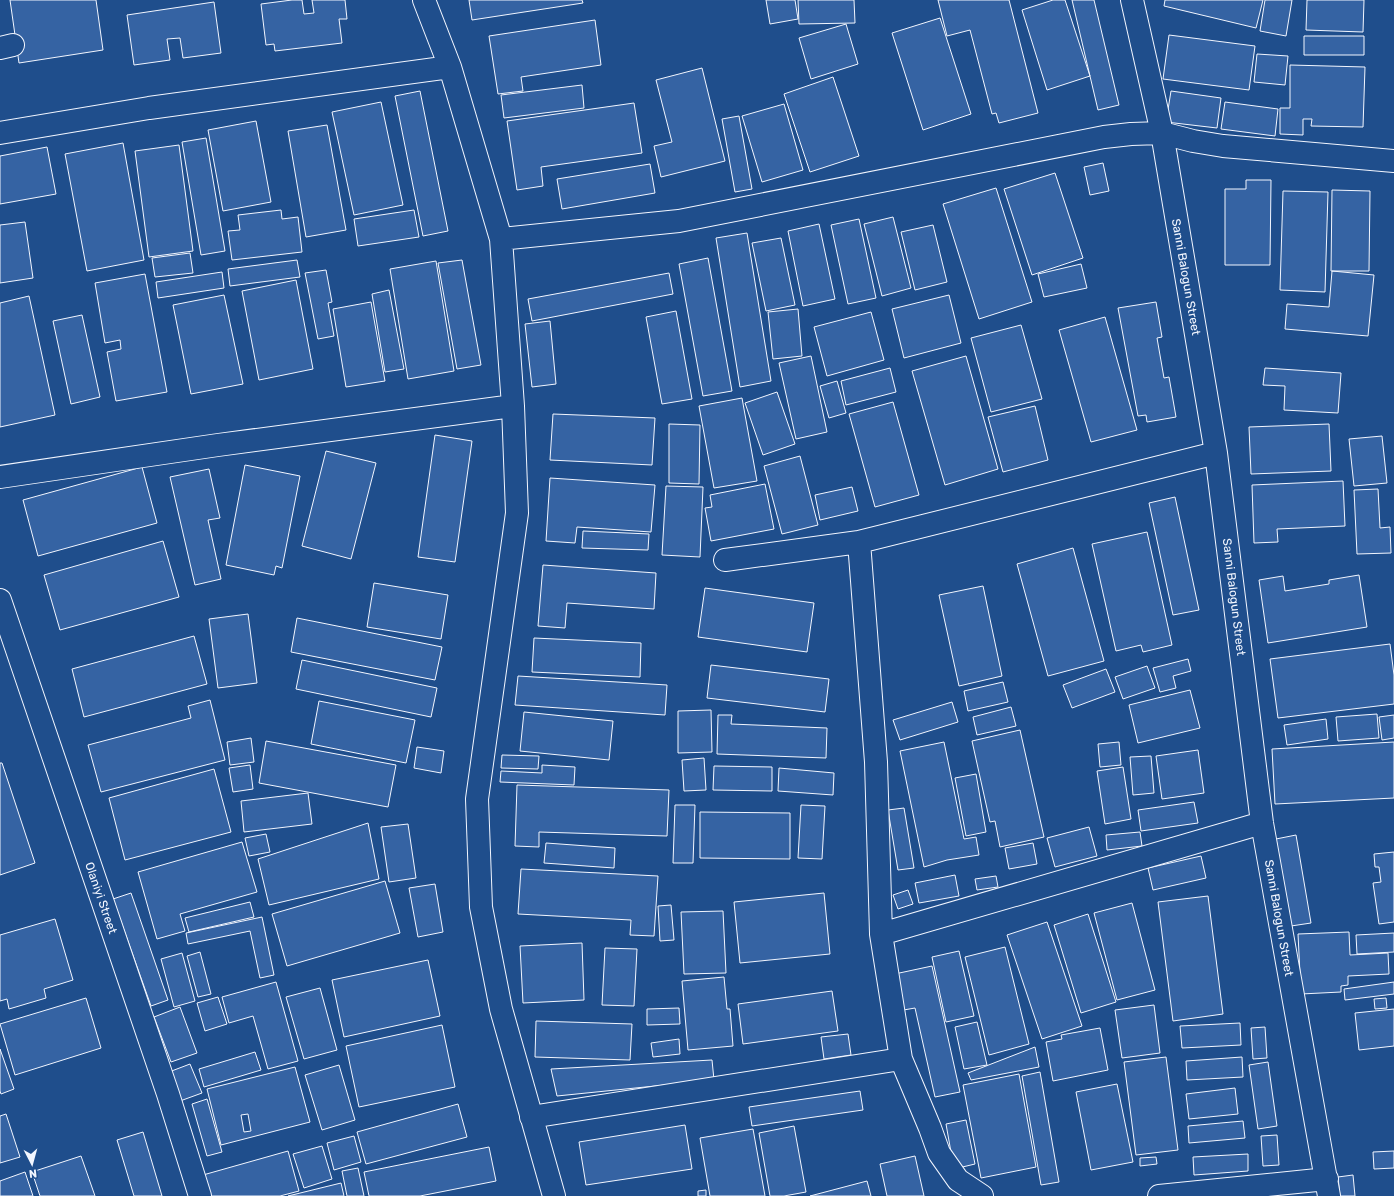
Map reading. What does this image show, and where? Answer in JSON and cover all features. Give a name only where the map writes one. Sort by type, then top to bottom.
[{"type":"street","points":[[424,0],[450,67],[501,239],[513,406],[517,513],[477,799],[481,907],[501,1009],[554,1196]]},
{"type":"street","name":"Sanni Balogun Street","points":[[1132,0],[1162,133],[1216,453],[1262,823],[1328,1188]]},
{"type":"street","points":[[0,133],[149,108],[450,67]]},
{"type":"street","points":[[501,239],[679,221],[1104,136],[1162,133],[1223,146],[1394,161]]},
{"type":"street","points":[[0,477],[218,445],[513,406]]},
{"type":"street","points":[[725,560],[859,542],[1216,453]]},
{"type":"street","points":[[859,542],[876,762],[881,934],[901,1059],[939,1153],[958,1180],[982,1196]]},
{"type":"street","name":"Olaniyi Street","points":[[0,600],[168,1094],[200,1196]]},
{"type":"street","points":[[881,934],[1262,823]]},
{"type":"street","points":[[532,1117],[901,1059]]},
{"type":"street","points":[[1160,1196],[1328,1188]]},
{"type":"building","points":[[10,0],[96,0],[103,50],[19,63]]},
{"type":"building","points":[[302,0],[304,14],[314,13],[312,0],[345,0],[347,19],[339,19],[342,43],[275,51],[274,44],[266,45],[261,4]]},
{"type":"building","points":[[469,0],[582,0],[583,3],[472,20]]},
{"type":"building","points":[[766,0],[795,0],[798,19],[770,24]]},
{"type":"building","points":[[798,0],[854,0],[855,23],[799,24]]},
{"type":"building","points":[[938,0],[1009,0],[1038,113],[999,123],[996,113],[992,114],[970,30],[947,36]]},
{"type":"building","points":[[1053,0],[1065,0],[1090,76],[1047,90],[1022,10]]},
{"type":"building","points":[[1072,0],[1094,0],[1119,105],[1098,110]]},
{"type":"building","points":[[1165,0],[1263,0],[1256,28],[1164,6]]},
{"type":"building","points":[[1265,0],[1292,0],[1286,36],[1260,31]]},
{"type":"building","points":[[1307,0],[1364,0],[1363,32],[1306,30]]},
{"type":"building","points":[[214,2],[221,53],[183,58],[180,38],[167,39],[170,60],[134,65],[127,15]]},
{"type":"building","points":[[940,18],[971,114],[923,130],[892,33]]},
{"type":"building","points":[[595,20],[601,65],[521,77],[523,91],[498,94],[489,36]]},
{"type":"building","points":[[846,24],[858,64],[811,79],[799,38]]},
{"type":"building","points":[[1169,35],[1255,46],[1249,90],[1163,79]]},
{"type":"building","points":[[1304,36],[1364,36],[1364,55],[1304,55]]},
{"type":"building","points":[[1257,54],[1288,56],[1285,85],[1254,82]]},
{"type":"building","points":[[1290,65],[1365,67],[1363,127],[1311,126],[1312,119],[1303,119],[1303,135],[1280,134],[1280,108],[1290,108]]},
{"type":"building","points":[[702,68],[725,161],[661,177],[654,146],[672,142],[656,80]]},
{"type":"building","points":[[833,77],[859,156],[810,172],[784,94]]},
{"type":"building","points":[[582,85],[584,108],[504,118],[501,95]]},
{"type":"building","points":[[420,91],[448,231],[423,236],[395,96]]},
{"type":"building","points":[[1171,91],[1221,98],[1217,128],[1166,122]]},
{"type":"building","points":[[381,102],[403,205],[354,215],[332,112]]},
{"type":"building","points":[[1225,102],[1278,109],[1275,136],[1221,129]]},
{"type":"building","points":[[634,103],[642,153],[541,167],[543,186],[517,190],[507,121]]},
{"type":"building","points":[[784,104],[803,170],[762,182],[742,116]]},
{"type":"building","points":[[739,116],[752,189],[735,192],[722,119]]},
{"type":"building","points":[[256,121],[271,202],[223,211],[208,130]]},
{"type":"building","points":[[327,125],[346,230],[306,237],[288,131]]},
{"type":"building","points":[[206,138],[225,251],[201,255],[182,142]]},
{"type":"building","points":[[123,143],[144,260],[87,271],[65,154]]},
{"type":"building","points":[[179,145],[193,251],[149,257],[135,151]]},
{"type":"building","points":[[47,147],[56,194],[0,204],[0,156]]},
{"type":"building","points":[[1103,163],[1109,191],[1090,195],[1084,167]]},
{"type":"building","points":[[650,164],[655,193],[562,209],[557,179]]},
{"type":"building","points":[[1055,173],[1083,258],[1032,275],[1004,189]]},
{"type":"building","points":[[1246,180],[1271,180],[1270,265],[1225,265],[1225,189],[1246,189]]},
{"type":"building","points":[[996,188],[1032,302],[979,319],[943,204]]},
{"type":"building","points":[[1332,190],[1370,191],[1369,271],[1331,271]]},
{"type":"building","points":[[1283,191],[1328,192],[1325,292],[1280,290]]},
{"type":"building","points":[[281,210],[282,219],[298,217],[302,252],[232,260],[228,231],[240,230],[238,215]]},
{"type":"building","points":[[414,210],[419,237],[358,246],[354,219]]},
{"type":"building","points":[[893,217],[911,288],[882,296],[864,224]]},
{"type":"building","points":[[859,219],[876,298],[848,304],[831,225]]},
{"type":"building","points":[[25,222],[33,278],[0,283],[0,225]]},
{"type":"building","points":[[819,224],[835,299],[803,306],[788,231]]},
{"type":"building","points":[[933,225],[947,282],[915,290],[901,232]]},
{"type":"building","points":[[747,233],[771,381],[740,387],[716,238]]},
{"type":"building","points":[[781,238],[795,305],[766,311],[752,243]]},
{"type":"building","points":[[190,253],[193,273],[155,277],[152,258]]},
{"type":"building","points":[[708,258],[732,391],[703,396],[679,264]]},
{"type":"building","points":[[297,260],[300,277],[230,286],[228,269]]},
{"type":"building","points":[[462,260],[481,365],[457,369],[438,263]]},
{"type":"building","points":[[436,261],[454,371],[408,379],[390,269]]},
{"type":"building","points":[[1081,264],[1087,288],[1044,297],[1038,274]]},
{"type":"building","points":[[326,270],[332,302],[328,303],[334,336],[318,339],[305,273]]},
{"type":"building","points":[[1332,271],[1374,275],[1368,336],[1285,329],[1287,304],[1329,307]]},
{"type":"building","points":[[222,272],[224,288],[158,298],[156,282]]},
{"type":"building","points":[[669,273],[673,294],[532,321],[528,299]]},
{"type":"building","points":[[145,274],[167,392],[116,401],[107,352],[121,349],[120,340],[105,343],[95,283]]},
{"type":"building","points":[[296,280],[313,369],[259,380],[242,291]]},
{"type":"building","points":[[389,290],[404,369],[385,372],[372,294]]},
{"type":"building","points":[[224,295],[243,384],[191,394],[173,305]]},
{"type":"building","points":[[949,295],[961,343],[904,358],[892,309]]},
{"type":"building","points":[[29,296],[55,415],[0,427],[0,303]]},
{"type":"building","points":[[371,302],[385,381],[346,387],[333,309]]},
{"type":"building","points":[[1156,302],[1162,337],[1157,338],[1164,378],[1169,377],[1176,417],[1147,422],[1146,415],[1138,416],[1118,308]]},
{"type":"building","points":[[798,309],[802,356],[773,359],[768,312]]},
{"type":"building","points":[[676,311],[692,399],[662,404],[646,317]]},
{"type":"building","points":[[871,312],[884,360],[827,376],[814,327]]},
{"type":"building","points":[[82,315],[100,397],[71,404],[53,321]]},
{"type":"building","points":[[1105,317],[1137,430],[1091,442],[1059,330]]},
{"type":"building","points":[[550,321],[556,384],[532,387],[525,324]]},
{"type":"building","points":[[1021,325],[1042,399],[991,412],[971,338]]},
{"type":"building","points":[[811,356],[827,432],[796,439],[779,363]]},
{"type":"building","points":[[966,356],[998,469],[945,485],[912,371]]},
{"type":"building","points":[[890,368],[896,392],[846,405],[841,381]]},
{"type":"building","points":[[1265,368],[1341,373],[1338,413],[1284,410],[1285,386],[1263,385]]},
{"type":"building","points":[[837,381],[846,413],[829,418],[820,386]]},
{"type":"building","points":[[777,392],[795,444],[763,455],[745,403]]},
{"type":"building","points":[[742,398],[757,481],[714,488],[699,406]]},
{"type":"building","points":[[893,402],[919,495],[875,507],[849,414]]},
{"type":"building","points":[[1035,406],[1048,460],[1003,472],[988,417]]},
{"type":"building","points":[[553,414],[655,418],[652,465],[550,460]]},
{"type":"building","points":[[669,424],[700,425],[699,484],[669,483]]},
{"type":"building","points":[[1329,424],[1331,471],[1251,474],[1249,427]]},
{"type":"building","points":[[435,435],[472,441],[455,562],[418,557]]},
{"type":"building","points":[[1382,436],[1387,483],[1354,486],[1349,439]]},
{"type":"building","points":[[326,451],[376,463],[351,559],[302,546]]},
{"type":"building","points":[[800,456],[818,525],[782,534],[764,466]]},
{"type":"building","points":[[245,465],[300,476],[282,568],[276,566],[274,575],[226,565]]},
{"type":"building","points":[[142,467],[157,523],[38,556],[23,500]]},
{"type":"building","points":[[209,469],[220,518],[208,520],[221,579],[195,585],[170,477]]},
{"type":"building","points":[[550,478],[655,485],[651,532],[577,527],[575,543],[546,541]]},
{"type":"building","points":[[1343,481],[1345,526],[1277,529],[1278,542],[1254,543],[1252,485]]},
{"type":"building","points":[[765,484],[774,529],[711,541],[705,508],[712,507],[710,495]]},
{"type":"building","points":[[666,486],[703,487],[700,557],[662,555]]},
{"type":"building","points":[[852,487],[858,511],[820,520],[815,495]]},
{"type":"building","points":[[1378,489],[1380,528],[1390,527],[1391,553],[1357,554],[1354,490]]},
{"type":"building","points":[[1175,497],[1199,610],[1173,615],[1149,503]]},
{"type":"building","points":[[583,531],[649,534],[648,550],[582,548]]},
{"type":"building","points":[[1147,532],[1172,645],[1143,652],[1141,645],[1116,651],[1092,544]]},
{"type":"building","points":[[163,541],[179,597],[60,630],[44,575]]},
{"type":"building","points":[[1073,548],[1104,661],[1048,676],[1017,564]]},
{"type":"building","points":[[543,565],[656,573],[654,609],[567,603],[565,628],[538,626]]},
{"type":"building","points":[[1359,575],[1367,627],[1268,643],[1259,580],[1283,576],[1285,591],[1329,584],[1329,580]]},
{"type":"building","points":[[374,583],[448,595],[441,639],[367,627]]},
{"type":"building","points":[[983,586],[1002,676],[959,686],[939,595]]},
{"type":"building","points":[[705,588],[814,603],[807,652],[698,637]]},
{"type":"building","points":[[248,614],[257,683],[218,688],[209,619]]},
{"type":"building","points":[[297,618],[442,647],[435,680],[291,652]]},
{"type":"building","points":[[194,636],[207,684],[84,717],[72,669]]},
{"type":"building","points":[[534,638],[641,643],[640,677],[532,672]]},
{"type":"building","points":[[1390,644],[1394,675],[1394,704],[1278,718],[1270,659]]},
{"type":"building","points":[[1188,659],[1191,671],[1173,676],[1176,688],[1160,692],[1153,668]]},
{"type":"building","points":[[302,660],[437,688],[431,717],[296,689]]},
{"type":"building","points":[[711,665],[829,679],[825,712],[707,698]]},
{"type":"building","points":[[1147,666],[1155,688],[1123,699],[1115,677]]},
{"type":"building","points":[[1106,669],[1115,692],[1072,708],[1063,685]]},
{"type":"building","points":[[518,676],[667,685],[665,715],[515,705]]},
{"type":"building","points":[[1003,682],[1008,702],[968,711],[964,691]]},
{"type":"building","points":[[1190,690],[1200,728],[1138,743],[1129,705]]},
{"type":"building","points":[[210,700],[225,760],[101,792],[88,745],[191,718],[188,706]]},
{"type":"building","points":[[319,701],[415,720],[406,763],[311,744]]},
{"type":"building","points":[[952,702],[958,722],[900,740],[893,720]]},
{"type":"building","points":[[1011,707],[1016,726],[977,735],[973,717]]},
{"type":"building","points":[[711,710],[712,752],[678,753],[678,711]]},
{"type":"building","points":[[524,712],[613,721],[609,760],[520,751]]},
{"type":"building","points":[[1377,714],[1379,738],[1338,741],[1336,717]]},
{"type":"building","points":[[718,715],[732,715],[731,724],[827,728],[826,758],[717,754]]},
{"type":"building","points":[[1394,715],[1394,738],[1382,740],[1379,717]]},
{"type":"building","points":[[1326,719],[1328,739],[1287,745],[1284,725]]},
{"type":"building","points":[[1020,730],[1044,837],[1000,847],[995,821],[990,822],[972,741]]},
{"type":"building","points":[[251,738],[254,762],[230,765],[227,742]]},
{"type":"building","points":[[266,741],[396,765],[388,807],[259,783]]},
{"type":"building","points":[[944,742],[964,839],[976,837],[979,855],[947,860],[924,867],[900,751]]},
{"type":"building","points":[[1119,742],[1121,765],[1100,767],[1098,744]]},
{"type":"building","points":[[1394,742],[1394,798],[1275,804],[1272,749]]},
{"type":"building","points":[[417,747],[444,751],[441,773],[414,768]]},
{"type":"building","points":[[1198,750],[1204,793],[1162,799],[1156,756]]},
{"type":"building","points":[[502,755],[539,756],[538,769],[501,768]]},
{"type":"building","points":[[1151,756],[1154,793],[1133,795],[1130,757]]},
{"type":"building","points":[[704,758],[706,790],[684,791],[682,760]]},
{"type":"building","points":[[0,763],[2,763],[35,863],[0,875]]},
{"type":"building","points":[[250,765],[253,789],[233,792],[229,768]]},
{"type":"building","points":[[542,765],[575,767],[574,785],[500,782],[501,771],[542,773]]},
{"type":"building","points":[[714,766],[772,767],[772,791],[713,790]]},
{"type":"building","points":[[1123,767],[1131,819],[1105,824],[1097,771]]},
{"type":"building","points":[[779,768],[834,773],[833,795],[778,791]]},
{"type":"building","points":[[214,769],[231,832],[125,860],[109,798]]},
{"type":"building","points":[[976,774],[986,832],[966,836],[955,778]]},
{"type":"building","points":[[517,785],[669,790],[667,836],[539,832],[539,847],[515,846]]},
{"type":"building","points":[[308,793],[312,824],[244,832],[241,801]]},
{"type":"building","points":[[1194,802],[1198,823],[1141,831],[1138,810]]},
{"type":"building","points":[[675,805],[695,805],[693,863],[673,863]]},
{"type":"building","points":[[801,805],[825,806],[822,859],[798,858]]},
{"type":"building","points":[[904,808],[914,868],[898,870],[888,810]]},
{"type":"building","points":[[700,812],[790,813],[790,859],[700,858]]},
{"type":"building","points":[[368,823],[379,879],[269,905],[258,859]]},
{"type":"building","points":[[408,824],[416,878],[389,882],[381,827]]},
{"type":"building","points":[[1089,827],[1097,856],[1055,867],[1047,838]]},
{"type":"building","points":[[1140,832],[1142,846],[1107,850],[1106,835]]},
{"type":"building","points":[[266,834],[270,852],[249,856],[245,838]]},
{"type":"building","points":[[1296,835],[1311,923],[1291,926],[1276,839]]},
{"type":"building","points":[[242,842],[257,892],[180,914],[185,931],[157,939],[138,872]]},
{"type":"building","points":[[546,843],[615,848],[614,868],[544,863]]},
{"type":"building","points":[[1033,843],[1037,864],[1009,869],[1005,848]]},
{"type":"building","points":[[1394,852],[1394,922],[1379,924],[1373,883],[1381,882],[1379,867],[1375,867],[1374,854]]},
{"type":"building","points":[[1201,856],[1206,878],[1153,890],[1148,868]]},
{"type":"building","points":[[521,869],[658,876],[654,936],[630,935],[631,920],[518,914]]},
{"type":"building","points":[[955,875],[959,896],[919,903],[915,883]]},
{"type":"building","points":[[996,876],[998,887],[977,890],[975,879]]},
{"type":"building","points":[[385,881],[400,933],[287,966],[272,914]]},
{"type":"building","points":[[435,884],[443,932],[418,937],[409,888]]},
{"type":"building","points":[[908,890],[913,904],[898,909],[893,895]]},
{"type":"building","points":[[131,893],[168,1000],[151,1006],[113,899]]},
{"type":"building","points":[[824,893],[830,954],[740,963],[734,902]]},
{"type":"building","points":[[1208,896],[1223,1014],[1173,1021],[1158,902]]},
{"type":"building","points":[[250,902],[254,917],[189,932],[185,918]]},
{"type":"building","points":[[1132,903],[1155,990],[1117,1000],[1094,913]]},
{"type":"building","points":[[671,905],[674,940],[660,941],[658,906]]},
{"type":"building","points":[[723,911],[726,973],[684,974],[681,912]]},
{"type":"building","points":[[1088,914],[1116,1002],[1081,1013],[1054,925]]},
{"type":"building","points":[[262,917],[274,975],[260,978],[250,931],[188,944],[186,933]]},
{"type":"building","points":[[55,919],[73,980],[44,989],[46,998],[9,1009],[7,999],[0,1001],[0,935]]},
{"type":"building","points":[[1047,922],[1082,1026],[1042,1039],[1007,935]]},
{"type":"building","points":[[1349,932],[1350,955],[1388,953],[1389,974],[1348,976],[1348,985],[1341,986],[1341,992],[1301,994],[1298,934]]},
{"type":"building","points":[[1394,933],[1394,952],[1357,954],[1356,935]]},
{"type":"building","points":[[582,943],[584,1000],[523,1003],[520,946]]},
{"type":"building","points":[[1005,947],[1029,1044],[989,1055],[965,957]]},
{"type":"building","points":[[605,948],[637,949],[634,1006],[602,1005]]},
{"type":"building","points":[[959,951],[974,1016],[946,1022],[932,957]]},
{"type":"building","points":[[200,952],[211,994],[198,997],[187,956]]},
{"type":"building","points":[[182,953],[195,1001],[174,1007],[161,959]]},
{"type":"building","points":[[428,960],[440,1016],[344,1037],[332,980]]},
{"type":"building","points":[[932,966],[960,1092],[935,1097],[915,1008],[898,1011],[890,975]]},
{"type":"building","points":[[724,977],[727,1009],[730,1009],[733,1046],[688,1050],[682,981]]},
{"type":"building","points":[[276,982],[298,1061],[268,1069],[253,1016],[229,1023],[222,997]]},
{"type":"building","points":[[1394,982],[1394,994],[1345,1000],[1344,989]]},
{"type":"building","points":[[320,988],[337,1050],[304,1059],[286,997]]},
{"type":"building","points":[[832,991],[838,1031],[743,1044],[738,1004]]},
{"type":"building","points":[[218,997],[227,1024],[205,1031],[197,1003]]},
{"type":"building","points":[[86,998],[101,1048],[15,1075],[0,1024]]},
{"type":"building","points":[[1386,998],[1387,1008],[1375,1009],[1374,999]]},
{"type":"building","points":[[1154,1005],[1160,1053],[1122,1058],[1115,1010]]},
{"type":"building","points":[[180,1007],[197,1053],[171,1062],[154,1017]]},
{"type":"building","points":[[679,1008],[680,1024],[647,1025],[647,1009]]},
{"type":"building","points":[[1394,1009],[1394,1046],[1359,1050],[1355,1013]]},
{"type":"building","points":[[536,1021],[632,1024],[630,1060],[535,1057]]},
{"type":"building","points":[[977,1022],[987,1065],[964,1069],[955,1027]]},
{"type":"building","points":[[1240,1023],[1241,1045],[1182,1048],[1180,1026]]},
{"type":"building","points":[[442,1025],[455,1087],[359,1107],[346,1046]]},
{"type":"building","points":[[1265,1027],[1267,1058],[1253,1059],[1251,1028]]},
{"type":"building","points":[[1100,1028],[1108,1070],[1053,1081],[1046,1042],[1062,1039],[1061,1035]]},
{"type":"building","points":[[848,1034],[851,1055],[824,1059],[821,1037]]},
{"type":"building","points":[[679,1039],[680,1054],[653,1057],[651,1043]]},
{"type":"building","points":[[1035,1047],[1039,1067],[971,1080],[968,1073]]},
{"type":"building","points":[[0,1049],[14,1089],[1,1094],[0,1091]]},
{"type":"building","points":[[255,1052],[261,1070],[204,1087],[199,1069]]},
{"type":"building","points":[[1166,1057],[1178,1150],[1136,1155],[1124,1062]]},
{"type":"building","points":[[1242,1057],[1243,1077],[1187,1080],[1186,1061]]},
{"type":"building","points":[[712,1060],[714,1080],[557,1096],[551,1069]]},
{"type":"building","points":[[1268,1062],[1277,1126],[1258,1129],[1249,1065]]},
{"type":"building","points":[[190,1064],[202,1093],[180,1101],[169,1072]]},
{"type":"building","points":[[339,1065],[355,1120],[322,1130],[305,1075]]},
{"type":"building","points":[[295,1067],[310,1122],[221,1145],[207,1089]],"holes":[[[248,1114],[251,1131],[244,1132],[241,1115]]]},
{"type":"building","points":[[1040,1072],[1059,1182],[1041,1185],[1022,1076]]},
{"type":"building","points":[[1019,1074],[1036,1167],[981,1178],[963,1085]]},
{"type":"building","points":[[1117,1084],[1133,1162],[1091,1170],[1076,1092]]},
{"type":"building","points":[[1235,1088],[1238,1114],[1189,1119],[1186,1094]]},
{"type":"building","points":[[860,1091],[863,1110],[752,1126],[749,1107]]},
{"type":"building","points":[[207,1099],[222,1152],[207,1156],[192,1104]]},
{"type":"building","points":[[458,1104],[467,1137],[366,1164],[357,1132]]},
{"type":"building","points":[[6,1114],[20,1157],[0,1163],[0,1116]]},
{"type":"building","points":[[966,1120],[975,1164],[954,1169],[946,1124]]},
{"type":"building","points":[[1243,1121],[1245,1138],[1189,1143],[1188,1126]]},
{"type":"building","points":[[685,1125],[692,1169],[586,1185],[579,1142]]},
{"type":"building","points":[[794,1126],[806,1192],[784,1196],[770,1196],[759,1133]]},
{"type":"building","points":[[753,1129],[765,1196],[710,1196],[700,1138]]},
{"type":"building","points":[[143,1132],[162,1196],[134,1196],[117,1140]]},
{"type":"building","points":[[1277,1135],[1279,1165],[1263,1166],[1261,1136]]},
{"type":"building","points":[[354,1136],[361,1162],[334,1170],[327,1143]]},
{"type":"building","points":[[322,1146],[332,1179],[304,1188],[293,1154]]},
{"type":"building","points":[[489,1147],[496,1181],[420,1196],[369,1196],[364,1172]]},
{"type":"building","points":[[288,1151],[299,1191],[280,1196],[209,1196],[203,1175]]},
{"type":"building","points":[[1394,1151],[1394,1168],[1374,1169],[1373,1152]]},
{"type":"building","points":[[1248,1154],[1248,1171],[1194,1175],[1193,1157]]},
{"type":"building","points":[[81,1156],[95,1196],[40,1196],[32,1172]]},
{"type":"building","points":[[915,1156],[924,1196],[887,1196],[880,1164]]},
{"type":"building","points":[[1156,1157],[1157,1164],[1140,1166],[1140,1158]]},
{"type":"building","points":[[358,1168],[364,1196],[347,1196],[342,1171]]},
{"type":"building","points":[[25,1172],[33,1196],[0,1196],[0,1181]]},
{"type":"building","points":[[1353,1175],[1355,1196],[1340,1196],[1338,1177]]},
{"type":"building","points":[[867,1181],[871,1196],[810,1196]]},
{"type":"building","points":[[341,1183],[344,1196],[288,1196]]},
{"type":"building","points":[[706,1190],[706,1196],[698,1196],[698,1191]]}]
